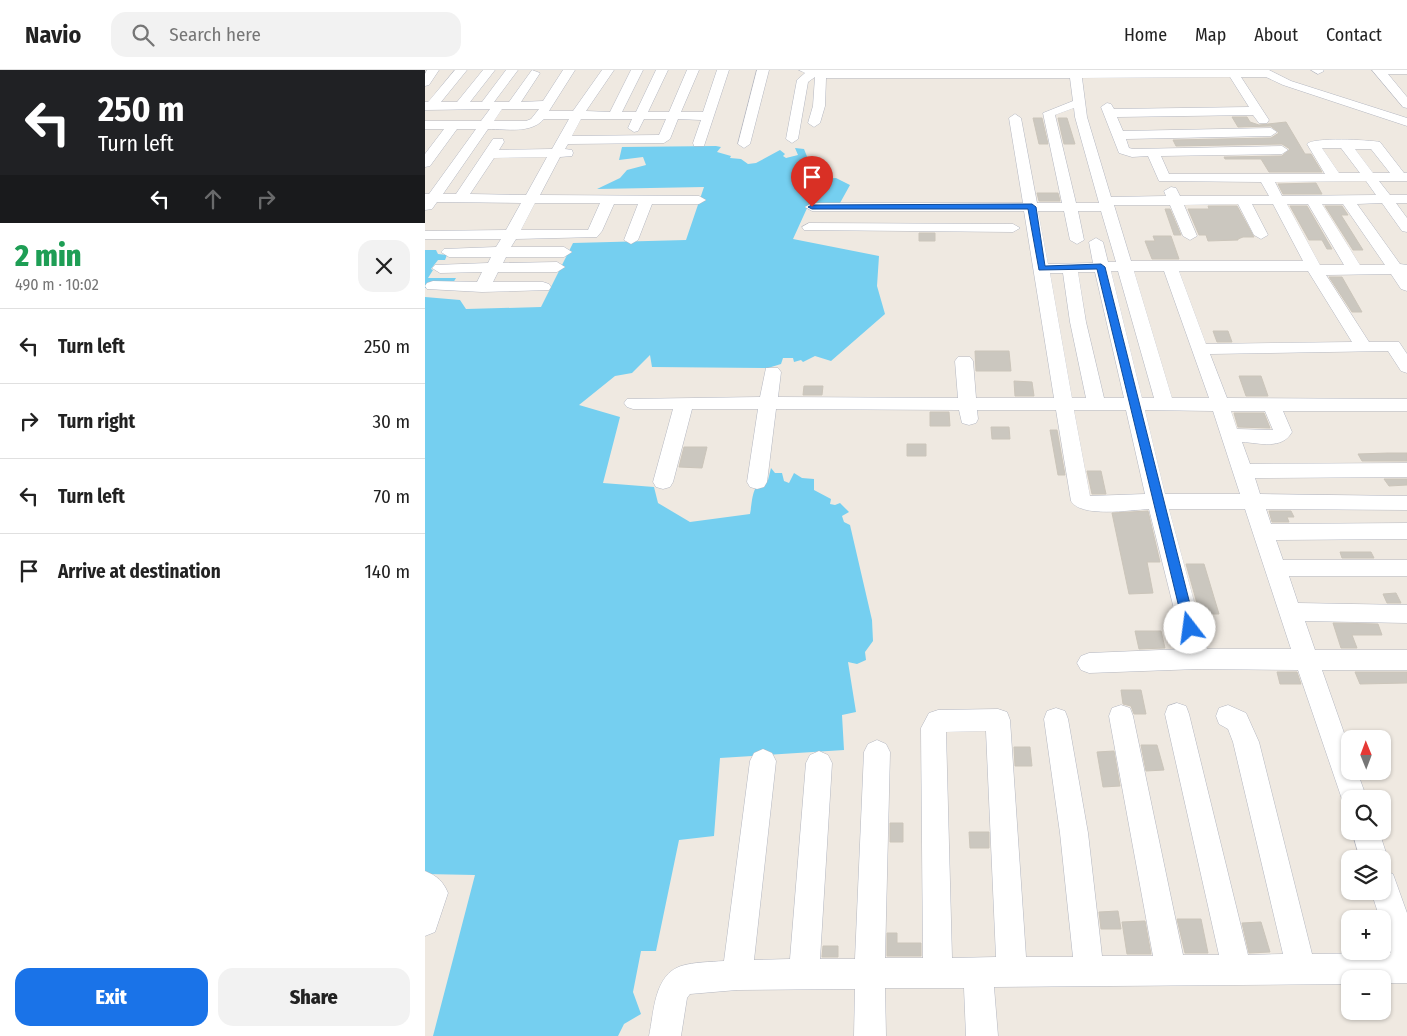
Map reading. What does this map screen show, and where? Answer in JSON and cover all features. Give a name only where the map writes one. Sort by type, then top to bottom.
[{"type":"street","points":[[425,83],[433,70]]},
{"type":"street","points":[[429,106],[461,70]]},
{"type":"street","points":[[461,105],[489,70]]},
{"type":"street","points":[[486,105],[512,70]]},
{"type":"street","points":[[425,125],[532,124],[544,110],[569,70]]},
{"type":"street","points":[[481,287],[577,115],[608,70]]},
{"type":"street","points":[[614,116],[637,70]]},
{"type":"street","points":[[630,140],[639,116],[662,70]]},
{"type":"street","points":[[563,140],[664,139],[676,116],[693,70]]},
{"type":"street","points":[[699,143],[723,70]]},
{"type":"street","points":[[744,144],[763,70]]},
{"type":"street","points":[[1378,70],[1407,71]]},
{"type":"street","points":[[1378,70],[1407,104]]},
{"type":"street","points":[[813,72],[819,106],[814,123]]},
{"type":"street","points":[[792,139],[803,80],[813,72],[1233,74],[1263,72],[1401,120],[1407,132]]},
{"type":"street","points":[[1075,73],[1078,104],[1165,405]]},
{"type":"street","points":[[427,201],[486,125],[534,74]]},
{"type":"street","points":[[1233,74],[1290,164]]},
{"type":"street","points":[[652,89],[717,88]]},
{"type":"street","points":[[1078,104],[1049,113],[1070,207],[1101,267],[1157,501],[1198,659]]},
{"type":"street","points":[[429,106],[506,105],[577,115],[707,116]]},
{"type":"street","points":[[1112,119],[1260,116]]},
{"type":"street","points":[[1015,118],[1032,207],[1049,321],[1081,501],[1087,504],[1157,501],[1407,503]]},
{"type":"street","points":[[1112,119],[1271,132]]},
{"type":"street","points":[[1112,119],[1127,151],[1254,150],[1335,178],[1404,177]]},
{"type":"street","points":[[425,163],[430,151],[453,125]]},
{"type":"street","points":[[459,198],[510,125]]},
{"type":"street","points":[[1344,143],[1407,228]]},
{"type":"street","points":[[1335,178],[1313,144],[1375,145],[1404,177]]},
{"type":"street","points":[[1218,150],[1233,178]]},
{"type":"street","points":[[1254,150],[1278,200],[1315,268],[1364,347]]},
{"type":"street","points":[[1153,152],[1190,236]]},
{"type":"street","points":[[1188,152],[1200,179]]},
{"type":"street","points":[[490,154],[583,153]]},
{"type":"street","points":[[1164,178],[1267,178],[1290,164]]},
{"type":"street","points":[[959,190],[963,234]]},
{"type":"street","points":[[903,233],[904,192]]},
{"type":"street","points":[[427,201],[459,198],[699,200]]},
{"type":"street","points":[[425,235],[592,234],[609,199]]},
{"type":"street","points":[[1311,199],[1355,270]]},
{"type":"street","points":[[1347,199],[1401,269],[1407,286]]},
{"type":"street","points":[[812,207],[1070,207],[1243,200],[1407,199]]},
{"type":"street","points":[[631,240],[647,200]]},
{"type":"street","points":[[1243,200],[1261,235]]},
{"type":"street","points":[[809,228],[963,234],[1013,228]]},
{"type":"street","points":[[449,252],[564,252]]},
{"type":"street","points":[[1042,269],[1126,266],[1355,270],[1401,269]]},
{"type":"street","points":[[1170,266],[1220,405],[1350,790]]},
{"type":"street","points":[[440,268],[557,267]]},
{"type":"street","points":[[1070,269],[1078,322],[1096,404]]},
{"type":"street","points":[[433,286],[543,287]]},
{"type":"street","points":[[1200,349],[1400,346],[1407,368]]},
{"type":"street","points":[[964,361],[969,411]]},
{"type":"street","points":[[757,482],[772,372]]},
{"type":"street","points":[[633,403],[768,404],[969,411],[1065,404],[1407,405]]},
{"type":"street","points":[[663,482],[683,404]]},
{"type":"street","points":[[1230,435],[1279,437],[1283,432],[1273,406]]},
{"type":"street","points":[[1242,471],[1407,470]]},
{"type":"street","points":[[1263,532],[1407,531]]},
{"type":"street","points":[[1275,568],[1407,568]]},
{"type":"street","points":[[1290,612],[1407,614]]},
{"type":"street","points":[[1089,663],[1198,659],[1407,660]]},
{"type":"street","points":[[1177,714],[1237,970]]},
{"type":"street","points":[[1121,716],[1171,970]]},
{"type":"street","points":[[1228,716],[1237,721],[1246,742],[1301,969]]},
{"type":"street","points":[[1055,719],[1074,833],[1089,971]]},
{"type":"street","points":[[938,973],[933,728],[938,721],[979,720],[998,720],[1012,972]]},
{"type":"street","points":[[870,1036],[870,975],[877,752]]},
{"type":"street","points":[[737,975],[763,761]]},
{"type":"street","points":[[803,975],[819,763]]},
{"type":"street","points":[[425,885],[434,893],[425,922]]},
{"type":"street","points":[[1388,900],[1407,956]]},
{"type":"street","points":[[665,1036],[673,991],[677,985],[683,980],[737,975],[1407,968]]},
{"type":"street","points":[[977,972],[982,1036]]},
{"type":"water","points":[[622,147],[721,147],[717,152],[731,156],[730,158],[741,159],[748,164],[756,163],[780,150],[785,154],[783,156],[786,158],[798,155],[795,148],[804,149],[816,179],[836,178],[850,185],[840,203],[808,206],[793,239],[879,256],[877,286],[885,314],[831,361],[815,356],[803,362],[801,360],[794,362],[793,358],[783,358],[781,364],[768,368],[652,367],[650,355],[632,373],[615,376],[579,405],[620,417],[603,483],[654,487],[658,503],[690,522],[750,514],[754,492],[758,484],[768,480],[771,468],[775,473],[782,473],[784,481],[789,483],[794,473],[802,478],[814,479],[814,490],[831,499],[830,504],[840,503],[849,512],[842,516],[844,522],[850,525],[872,620],[873,641],[865,652],[866,660],[857,664],[848,662],[856,712],[842,715],[844,750],[720,758],[714,836],[679,840],[656,951],[641,951],[633,992],[641,1014],[624,1024],[618,1036],[433,1036],[475,875],[425,874],[425,297],[460,300],[466,309],[541,307],[573,243],[686,240],[704,187],[597,189],[620,178],[627,170],[646,165],[643,157],[619,160]]},
{"type":"water","points":[[425,250],[436,250],[438,254],[447,255],[445,260],[438,260],[431,269],[433,270],[428,278],[456,278],[450,288],[425,288]]},
{"type":"building","points":[[1232,117],[1247,117],[1250,122],[1259,125],[1286,122],[1305,154],[1311,154],[1322,172],[1269,172],[1261,159],[1225,159],[1224,157],[1282,156],[1290,149],[1282,144],[1176,146],[1173,140],[1271,138],[1279,133],[1271,126],[1238,127]]},
{"type":"building","points":[[1033,118],[1042,118],[1048,144],[1039,144]]},
{"type":"building","points":[[1058,118],[1067,118],[1075,144],[1064,144]]},
{"type":"building","points":[[1316,183],[1322,194],[1283,194],[1278,184]]},
{"type":"building","points":[[1037,193],[1058,193],[1060,201],[1039,201]]},
{"type":"building","points":[[1208,206],[1237,206],[1254,237],[1243,237],[1238,240],[1208,241],[1206,235],[1199,235],[1188,209],[1209,209]]},
{"type":"building","points":[[1290,206],[1307,206],[1332,249],[1327,249],[1322,240],[1309,240]]},
{"type":"building","points":[[1325,206],[1342,206],[1348,215],[1341,215],[1363,250],[1353,250]]},
{"type":"building","points":[[1165,209],[1170,209],[1181,235],[1174,235]]},
{"type":"building","points":[[919,233],[935,233],[935,241],[919,241]]},
{"type":"building","points":[[1153,236],[1171,236],[1179,259],[1152,259],[1145,241],[1155,241]]},
{"type":"building","points":[[1329,277],[1342,277],[1362,312],[1352,312]]},
{"type":"building","points":[[1213,331],[1228,331],[1232,342],[1217,342]]},
{"type":"building","points":[[975,351],[1009,351],[1011,371],[976,371]]},
{"type":"building","points":[[1239,376],[1261,376],[1268,396],[1246,396]]},
{"type":"building","points":[[1014,381],[1032,382],[1034,396],[1015,396]]},
{"type":"building","points":[[804,386],[823,386],[822,395],[803,395]]},
{"type":"building","points":[[930,412],[949,412],[950,426],[930,426]]},
{"type":"building","points":[[1234,413],[1264,413],[1270,428],[1238,427]]},
{"type":"building","points":[[991,427],[1009,427],[1010,439],[992,439]]},
{"type":"building","points":[[1050,430],[1057,430],[1065,475],[1058,475]]},
{"type":"building","points":[[907,444],[926,444],[926,456],[907,456]]},
{"type":"building","points":[[684,447],[707,447],[702,468],[679,467]]},
{"type":"building","points":[[1407,453],[1407,461],[1362,461],[1358,454]]},
{"type":"building","points":[[1087,471],[1101,471],[1106,494],[1092,494]]},
{"type":"building","points":[[1384,479],[1407,479],[1407,485],[1389,486]]},
{"type":"building","points":[[1148,511],[1160,562],[1147,562],[1153,593],[1129,594],[1112,513]]},
{"type":"building","points":[[1269,511],[1291,511],[1294,517],[1287,517],[1289,522],[1272,522]]},
{"type":"building","points":[[1340,552],[1371,552],[1374,558],[1342,558]]},
{"type":"building","points":[[1186,564],[1204,564],[1219,614],[1200,614]]},
{"type":"building","points":[[1396,593],[1401,603],[1387,603],[1383,594]]},
{"type":"building","points":[[1333,623],[1378,624],[1382,635],[1352,635],[1357,648],[1341,648]]},
{"type":"building","points":[[1135,631],[1161,631],[1165,648],[1139,649]]},
{"type":"building","points":[[1277,672],[1297,672],[1301,684],[1280,684]]},
{"type":"building","points":[[1355,672],[1407,672],[1407,683],[1360,684]]},
{"type":"building","points":[[1121,690],[1141,690],[1146,714],[1134,714],[1131,706],[1123,704]]},
{"type":"building","points":[[1141,745],[1157,745],[1164,770],[1146,771]]},
{"type":"building","points":[[1014,747],[1030,747],[1032,766],[1015,766]]},
{"type":"building","points":[[1114,751],[1120,786],[1103,787],[1097,752]]},
{"type":"building","points":[[890,823],[903,823],[903,842],[890,842]]},
{"type":"building","points":[[969,832],[989,832],[989,848],[970,848]]},
{"type":"building","points":[[1118,911],[1121,929],[1101,929],[1099,912]]},
{"type":"building","points":[[1177,919],[1201,919],[1208,953],[1185,953]]},
{"type":"building","points":[[1145,921],[1151,954],[1127,954],[1122,922]]},
{"type":"building","points":[[1261,922],[1270,952],[1249,953],[1242,923]]},
{"type":"building","points":[[887,933],[897,933],[897,943],[921,943],[921,956],[887,956]]},
{"type":"building","points":[[823,946],[838,946],[838,957],[822,957]]},
{"type":"route","points":[[812,207],[1032,207],[1042,269],[1101,267],[1157,501],[1190,628]]}]
